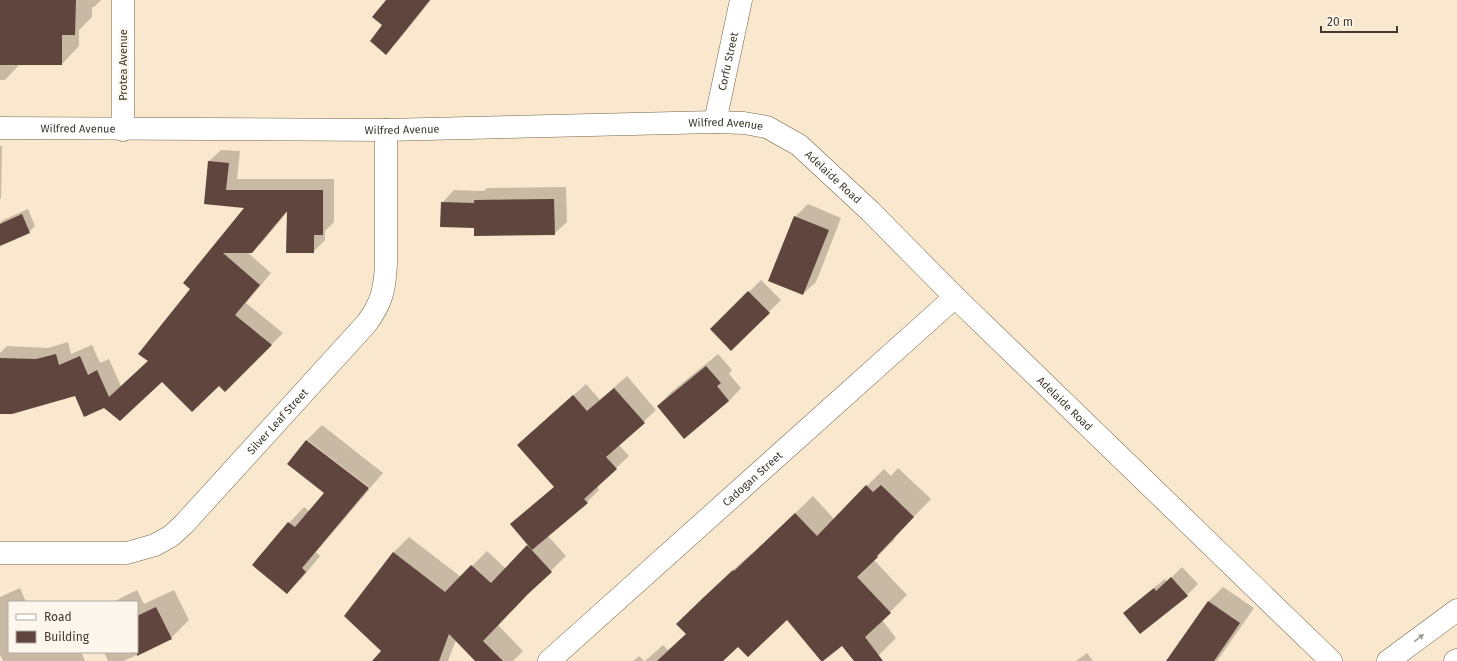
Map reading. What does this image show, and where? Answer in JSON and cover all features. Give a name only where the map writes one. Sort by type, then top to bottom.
[{"type":"street","name":"Protea Avenue","points":[[123,0],[123,130]]},
{"type":"street","name":"Corfu Street","points":[[715,122],[741,0]]},
{"type":"street","name":"Wilfred Avenue","points":[[0,128],[123,130],[386,130],[715,122],[744,123],[767,127],[799,145]]},
{"type":"street","name":"Silver Leaf Street","points":[[0,553],[127,553],[156,545],[171,536],[184,524],[231,474],[376,312],[382,298],[385,283],[386,130]]},
{"type":"street","name":"Adelaide Road","points":[[799,145],[870,211],[955,297],[1331,661]]},
{"type":"street","name":"Cadogan Street","points":[[549,661],[955,297]]},
{"type":"street","points":[[1388,661],[1457,610]]},
{"type":"building","points":[[0,0],[76,0],[75,35],[62,35],[62,65],[0,65]]},
{"type":"building","points":[[386,0],[430,0],[386,55],[370,41],[382,25],[372,17]]},
{"type":"building","points":[[208,161],[229,163],[226,190],[323,190],[323,235],[314,235],[314,253],[286,253],[287,211],[252,253],[223,253],[260,285],[235,315],[272,345],[225,392],[219,386],[192,412],[162,382],[120,421],[104,408],[84,417],[75,396],[12,414],[0,414],[0,358],[36,359],[56,354],[59,365],[80,356],[88,375],[97,370],[109,397],[148,361],[138,354],[190,289],[183,283],[244,208],[204,204]]},
{"type":"building","points":[[554,199],[555,235],[474,236],[474,228],[440,227],[441,202],[474,203],[474,200]]},
{"type":"building","points":[[22,214],[30,233],[0,246],[0,224]]},
{"type":"building","points":[[794,216],[829,230],[803,295],[768,281]]},
{"type":"building","points":[[748,291],[770,313],[731,351],[710,329]]},
{"type":"building","points":[[706,366],[721,383],[717,386],[729,401],[684,439],[657,406]]},
{"type":"building","points":[[614,388],[645,423],[606,457],[617,469],[584,499],[588,503],[532,550],[510,524],[554,487],[517,445],[573,395],[587,411]]},
{"type":"building","points":[[306,440],[369,488],[302,568],[306,572],[287,594],[252,565],[288,522],[295,527],[324,493],[287,464]]},
{"type":"building","points":[[866,485],[873,492],[881,485],[914,517],[877,556],[878,557],[857,577],[891,613],[865,637],[883,661],[854,661],[842,646],[821,661],[787,620],[748,657],[738,647],[723,661],[657,661],[686,634],[676,624],[795,513],[817,536]]},
{"type":"building","points":[[527,545],[552,572],[528,594],[483,641],[503,661],[475,661],[449,634],[439,661],[372,661],[381,651],[344,616],[393,552],[445,592],[471,565],[491,583]]},
{"type":"building","points":[[1171,577],[1188,596],[1140,634],[1123,613],[1154,588],[1156,591]]},
{"type":"building","points":[[1208,601],[1240,623],[1214,661],[1166,661]]},
{"type":"building","points":[[156,607],[172,639],[137,656],[138,616]]}]
